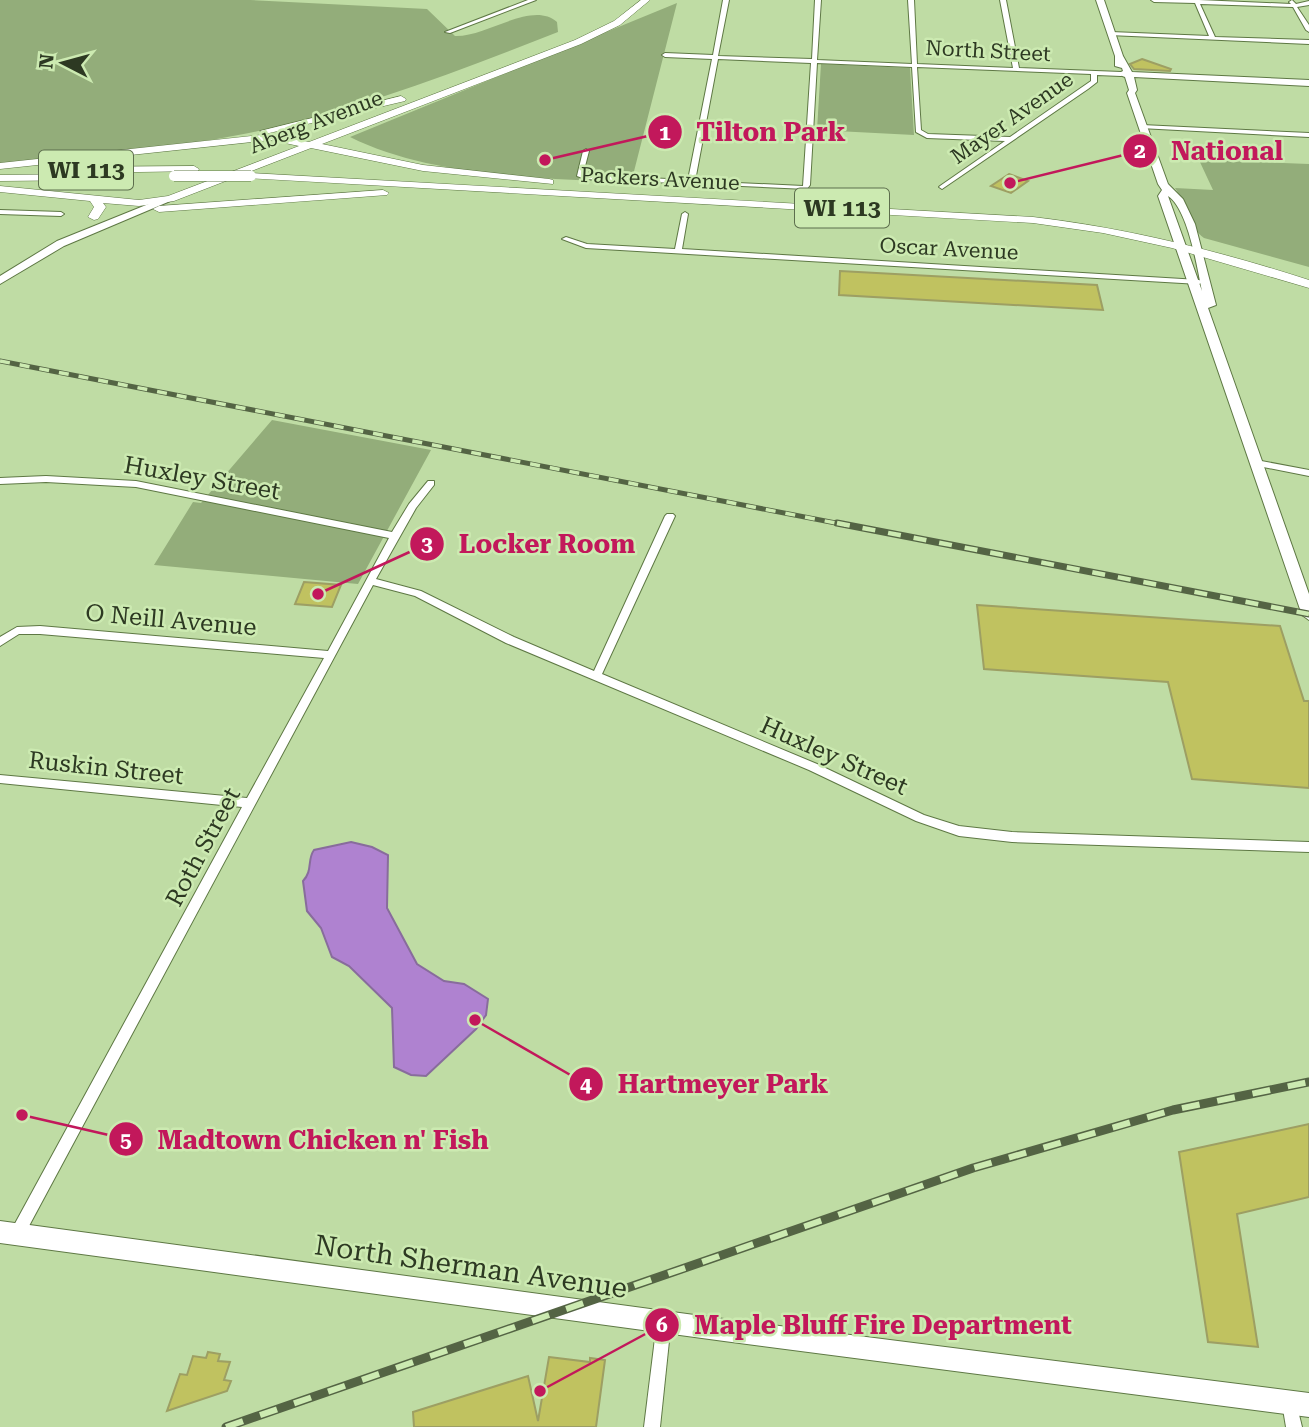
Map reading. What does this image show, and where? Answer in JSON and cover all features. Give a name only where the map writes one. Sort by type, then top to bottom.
[{"type":"main road","name":"Aberg Avenue","points":[[173,198],[578,42],[617,23],[646,0]]},
{"type":"main road","name":"Aberg Avenue","points":[[136,206],[291,141],[585,29],[603,17]]},
{"type":"main road","points":[[164,150],[281,128],[401,99]]},
{"type":"main road","points":[[342,132],[349,142],[360,150],[386,160]]},
{"type":"main road","points":[[0,168],[264,137],[423,168],[580,181]]},
{"type":"main road","points":[[136,206],[173,198],[184,186],[256,155]]},
{"type":"main road","name":"Packers Avenue","points":[[0,168],[266,170],[580,181],[1010,208],[1105,220],[1309,274]]},
{"type":"main road","name":"Packers Avenue","points":[[0,178],[251,176],[1023,219],[1179,241]]},
{"type":"main road","points":[[0,189],[93,198],[136,206],[204,206],[346,194],[519,191]]},
{"type":"main road","points":[[93,198],[100,206],[94,217]]},
{"type":"main road","points":[[173,198],[187,204],[204,206]]},
{"type":"main road","name":"Packers Avenue","points":[[1196,245],[1309,284]]},
{"type":"street","points":[[448,32],[533,0]]},
{"type":"street","points":[[691,183],[726,0]]},
{"type":"street","points":[[586,151],[580,181],[805,188],[818,0]]},
{"type":"street","points":[[911,0],[917,129],[922,134],[1010,139]]},
{"type":"street","points":[[1003,0],[1016,70]]},
{"type":"street","points":[[1100,0],[1125,75],[1124,85],[1131,93],[1167,191],[1178,200],[1196,245],[1199,282],[1213,335],[1309,615]]},
{"type":"street","points":[[1154,0],[1309,3]]},
{"type":"street","points":[[1197,1],[1213,38]]},
{"type":"street","points":[[1293,3],[1309,30]]},
{"type":"street","points":[[1111,34],[1309,42]]},
{"type":"street","name":"North Street","points":[[666,55],[1309,83]]},
{"type":"street","name":"Mayer Avenue","points":[[942,187],[1094,82],[1094,73]]},
{"type":"street","points":[[1142,127],[1309,135]]},
{"type":"street","points":[[1167,191],[1163,196],[1179,241],[1199,282]]},
{"type":"street","name":"Aberg Avenue","points":[[0,281],[7,268],[32,248],[94,217],[136,206]]},
{"type":"street","name":"Aberg Avenue","points":[[0,281],[53,245],[136,206]]},
{"type":"street","points":[[0,212],[61,214]]},
{"type":"street","points":[[678,250],[685,214]]},
{"type":"street","name":"Oscar Avenue","points":[[566,239],[586,246],[1199,282]]},
{"type":"street","points":[[1256,463],[1309,472]]},
{"type":"street","name":"Huxley Street","points":[[0,481],[55,480],[136,484],[396,536]]},
{"type":"street","name":"Roth Street","points":[[9,1233],[250,803],[412,506],[431,483]]},
{"type":"street","points":[[596,677],[670,516]]},
{"type":"street","name":"Huxley Street","points":[[371,581],[418,593],[510,640],[813,766],[920,818],[960,831],[1012,837],[1309,847]]},
{"type":"street","name":"O Neill Avenue","points":[[4,639],[17,631],[40,630],[331,655]]},
{"type":"street","name":"Ruskin Street","points":[[0,779],[250,803]]},
{"type":"street","name":"North Sherman Avenue","points":[[9,1233],[664,1322],[1299,1404]]},
{"type":"street","points":[[652,1427],[664,1322]]},
{"type":"street","points":[[1294,1427],[1299,1404]]},
{"type":"green space","points":[[0,0],[250,0],[427,9],[455,36],[468,35],[535,15],[547,16],[557,22],[558,32],[367,102],[289,124],[218,139],[156,148],[0,163]]},
{"type":"green space","points":[[677,3],[631,183],[524,177],[451,168],[381,150],[350,137]]},
{"type":"green space","points":[[821,64],[910,68],[914,135],[817,130]]},
{"type":"green space","points":[[1199,160],[1309,164],[1309,267],[1204,238],[1199,234],[1175,188],[1213,190]]},
{"type":"green space","points":[[272,420],[431,450],[358,584],[154,565],[193,502],[201,503]]},
{"type":"shaded area","points":[[351,842],[372,847],[388,855],[387,908],[417,964],[444,981],[464,984],[488,999],[486,1015],[476,1029],[426,1076],[411,1075],[394,1067],[392,1008],[349,966],[332,957],[321,928],[307,911],[303,881],[314,850]]},
{"type":"building","points":[[1142,59],[1171,69],[1134,69],[1130,64]]},
{"type":"building","points":[[1009,174],[1028,181],[1011,193],[991,186]]},
{"type":"building","points":[[840,271],[1097,285],[1103,310],[839,295]]},
{"type":"building","points":[[304,582],[341,585],[332,607],[295,604]]},
{"type":"building","points":[[977,605],[1280,626],[1304,701],[1309,701],[1309,788],[1192,779],[1168,682],[984,669]]},
{"type":"building","points":[[1309,1124],[1309,1197],[1237,1214],[1258,1347],[1208,1342],[1179,1152]]},
{"type":"building","points":[[208,1352],[220,1354],[218,1361],[230,1362],[224,1380],[231,1381],[227,1391],[167,1411],[180,1374],[187,1375],[193,1356],[206,1358]]},
{"type":"building","points":[[549,1357],[590,1362],[590,1358],[605,1360],[596,1427],[414,1427],[413,1412],[528,1376],[538,1421]]},
{"type":"railway","points":[[0,361],[846,525]]},
{"type":"railway","points":[[837,523],[1309,614]]},
{"type":"railway","points":[[226,1427],[973,1168],[1173,1110],[1309,1082]]},
{"type":"place","name":"Tilton Park","points":[[545,160]]},
{"type":"place","name":"National","points":[[1010,183]]},
{"type":"place","name":"Locker Room","points":[[318,594]]},
{"type":"place","name":"Hartmeyer Park","points":[[475,1020]]},
{"type":"place","name":"Madtown Chicken n' Fish","points":[[22,1115]]},
{"type":"place","name":"Maple Bluff Fire Department","points":[[540,1391]]}]
